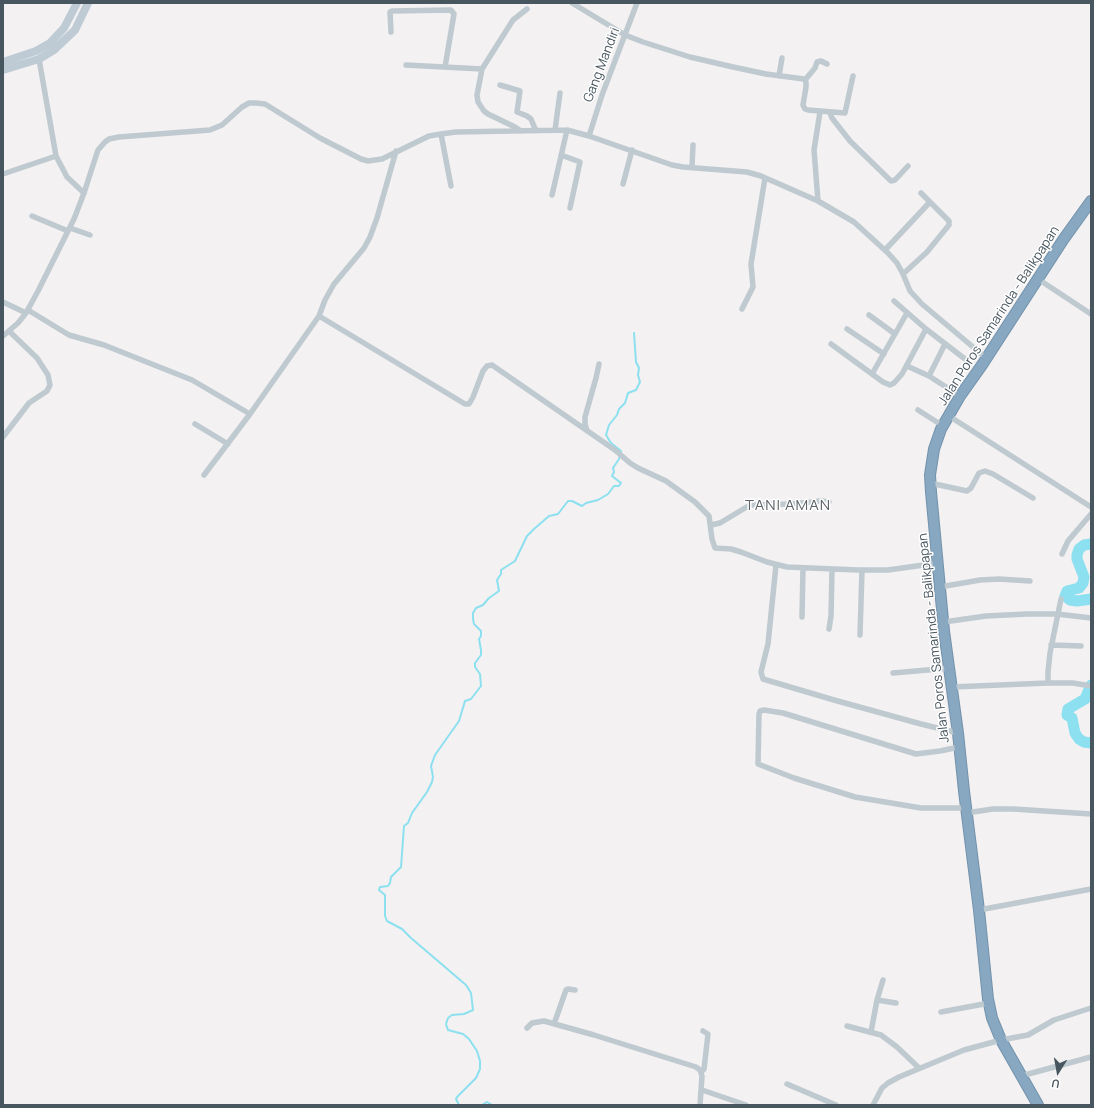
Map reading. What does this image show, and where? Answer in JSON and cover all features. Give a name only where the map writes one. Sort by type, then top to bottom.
[{"type":"highway","name":"Jalan Poros Samarinda - Balikpapan","points":[[1038,1105],[1001,1040],[992,1018],[989,1003],[940,587],[930,475],[934,450],[943,426],[960,396],[1063,240],[1091,201]]},
{"type":"main road","points":[[3,62],[36,51],[50,44],[64,28],[77,3]]},
{"type":"main road","points":[[3,70],[39,59],[54,50],[74,30],[88,3]]},
{"type":"street","points":[[572,3],[625,35],[690,57],[733,67],[779,76],[801,78],[805,80]]},
{"type":"street","name":"Gang Mandiri","points":[[589,136],[602,95],[637,3]]},
{"type":"street","points":[[522,131],[488,114],[478,102],[477,95],[482,68],[515,17],[527,9]]},
{"type":"street","points":[[391,32],[390,12],[392,11],[451,10],[454,14],[445,67]]},
{"type":"street","points":[[779,76],[782,58]]},
{"type":"street","points":[[39,59],[56,156],[67,176],[84,193]]},
{"type":"street","points":[[805,80],[810,75],[817,62],[821,61],[827,64]]},
{"type":"street","points":[[406,65],[482,68]]},
{"type":"street","points":[[805,80],[806,87],[803,101],[804,107],[808,110],[844,114],[846,113],[853,76]]},
{"type":"street","points":[[500,85],[520,92],[516,110],[517,112],[531,119],[536,131]]},
{"type":"street","points":[[555,130],[560,93]]},
{"type":"street","points":[[3,336],[27,311],[69,230],[84,193],[98,150],[102,145],[109,139],[119,137],[210,130],[222,125],[242,107],[249,103],[265,104],[320,138],[361,159],[368,161],[382,159],[429,136],[456,132],[567,130],[632,150],[672,165],[747,172],[765,178],[818,201],[854,222],[897,263],[910,291],[922,304],[986,358]]},
{"type":"street","points":[[818,201],[814,150],[820,112]]},
{"type":"street","points":[[830,113],[832,118],[848,138],[891,181],[895,180],[908,166]]},
{"type":"street","points":[[552,196],[567,130]]},
{"type":"street","points":[[442,134],[451,186]]},
{"type":"street","points":[[692,167],[693,145]]},
{"type":"street","points":[[623,184],[632,150]]},
{"type":"street","points":[[204,475],[250,414],[319,316],[325,300],[334,284],[364,248],[377,218],[396,152]]},
{"type":"street","points":[[3,174],[56,156]]},
{"type":"street","points":[[561,156],[580,162],[570,208]]},
{"type":"street","points":[[742,309],[753,287],[751,264],[765,178]]},
{"type":"street","points":[[903,274],[927,252],[949,225],[949,221],[922,193]]},
{"type":"street","points":[[885,250],[930,202]]},
{"type":"street","points":[[32,216],[69,230],[90,235]]},
{"type":"street","points":[[1038,279],[1091,314]]},
{"type":"street","points":[[894,301],[926,329],[965,359]]},
{"type":"street","points":[[3,302],[27,311],[69,335],[111,347],[192,380],[250,414]]},
{"type":"street","points":[[872,374],[907,313]]},
{"type":"street","points":[[869,315],[895,334]]},
{"type":"street","points":[[319,316],[464,404],[468,404],[470,402],[483,371],[491,364],[638,468],[666,481],[686,495],[708,514],[715,548],[731,549],[776,565],[832,570],[888,570],[938,563]]},
{"type":"street","points":[[847,329],[884,354]]},
{"type":"street","points":[[831,344],[887,384],[892,384],[907,366],[926,329]]},
{"type":"street","points":[[3,437],[29,403],[48,391],[50,385],[48,375],[37,358],[9,331]]},
{"type":"street","points":[[929,376],[945,344]]},
{"type":"street","points":[[587,431],[584,417],[599,364]]},
{"type":"street","points":[[907,366],[929,376],[960,396]]},
{"type":"street","points":[[918,410],[943,426]]},
{"type":"street","points":[[949,416],[1091,507]]},
{"type":"street","points":[[195,424],[228,444]]},
{"type":"street","points":[[930,484],[967,492],[971,488],[979,473],[985,471],[993,474],[1033,498]]},
{"type":"street","points":[[711,526],[730,518],[750,505],[829,502]]},
{"type":"street","points":[[1062,554],[1070,538],[1091,514]]},
{"type":"street","points":[[776,565],[768,644],[761,672],[763,679],[834,700],[958,733]]},
{"type":"street","points":[[802,617],[803,568]]},
{"type":"street","points":[[829,629],[831,616],[832,570]]},
{"type":"street","points":[[860,635],[862,570]]},
{"type":"street","points":[[940,587],[980,580],[999,579],[1030,581]]},
{"type":"street","points":[[1048,683],[1051,645],[1061,599]]},
{"type":"street","points":[[944,622],[986,616],[1027,614],[1057,614],[1091,618]]},
{"type":"street","points":[[1051,645],[1080,646]]},
{"type":"street","points":[[893,673],[950,668]]},
{"type":"street","points":[[952,687],[1048,683],[1072,683],[1091,686]]},
{"type":"street","points":[[959,747],[916,754],[782,713],[764,710],[760,711],[759,714],[758,764],[816,785],[855,797],[921,808],[1012,810],[1091,814]]},
{"type":"street","points":[[979,910],[1091,889]]},
{"type":"street","points":[[871,1032],[877,1000],[883,980]]},
{"type":"street","points":[[554,1024],[566,990],[568,988],[576,990]]},
{"type":"street","points":[[877,1000],[896,1003]]},
{"type":"street","points":[[942,1012],[989,1003]]},
{"type":"street","points":[[873,1105],[884,1085],[919,1068],[964,1050],[1001,1040],[1028,1035],[1054,1020],[1091,1008]]},
{"type":"street","points":[[527,1028],[532,1023],[539,1021],[554,1024],[696,1067],[701,1072]]},
{"type":"street","points":[[847,1026],[880,1035],[902,1051],[919,1068]]},
{"type":"street","points":[[700,1105],[702,1090],[701,1072],[704,1069],[708,1034],[703,1031]]},
{"type":"street","points":[[1021,1076],[1091,1057]]},
{"type":"street","points":[[787,1084],[826,1103],[836,1105]]},
{"type":"street","points":[[702,1090],[746,1105]]},
{"type":"waterway","points":[[459,1105],[456,1099],[476,1078],[480,1069],[480,1061],[477,1051],[469,1039],[463,1034],[448,1030],[446,1024],[448,1018],[452,1015],[464,1014],[473,1010],[471,993],[466,985],[402,929],[387,921],[385,916],[385,895],[379,890],[380,887],[388,886],[391,877],[401,867],[404,826],[408,823],[412,813],[427,792],[432,782],[433,777],[431,766],[435,755],[459,721],[465,701],[471,699],[481,686],[480,674],[475,667],[475,663],[481,655],[479,639],[481,636],[481,631],[474,624],[473,613],[476,608],[483,605],[489,598],[499,591],[497,580],[501,574],[501,570],[515,561],[527,536],[534,529],[549,516],[558,514],[568,501],[572,501],[582,506],[586,503],[598,500],[608,494],[614,486],[619,486],[621,483],[612,476],[614,472],[613,468],[619,459],[621,451],[611,443],[606,435],[609,425],[617,415],[619,409],[625,403],[628,393],[636,390],[640,382],[638,375],[639,368],[636,362],[634,333]]},
{"type":"waterway","points":[[1091,544],[1084,545],[1079,549],[1077,555],[1077,559],[1084,577],[1083,583],[1079,588],[1067,591],[1065,596],[1070,600],[1077,601],[1091,599]]},
{"type":"waterway","points":[[1091,685],[1085,699],[1068,709],[1067,715],[1072,718],[1075,733],[1079,739],[1084,742],[1091,743]]},
{"type":"waterway","points":[[482,1105],[487,1102],[492,1105]]},
{"type":"district","name":"TANI AMAN","points":[[788,506]]}]
